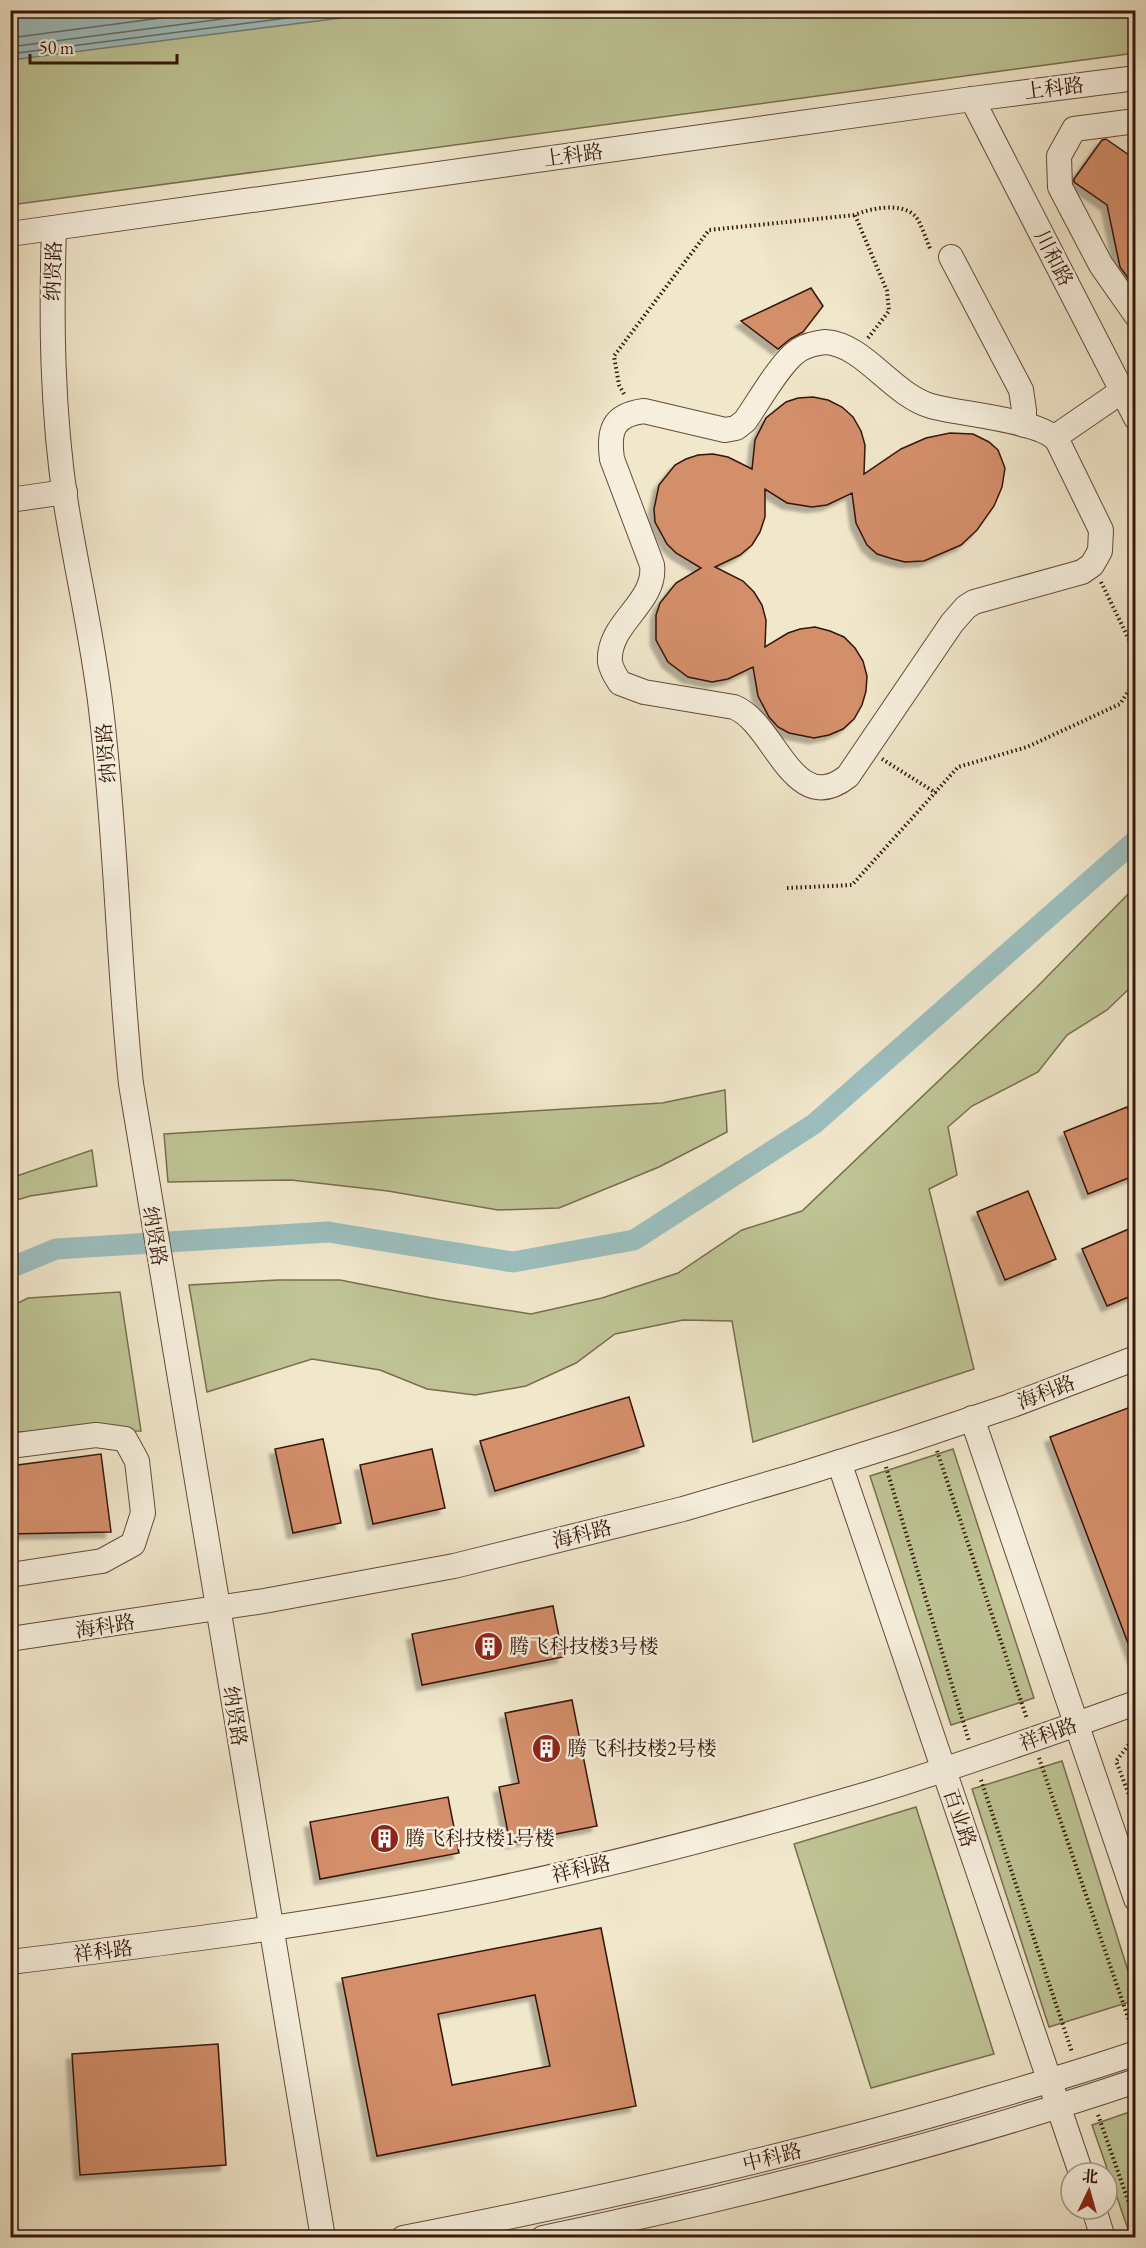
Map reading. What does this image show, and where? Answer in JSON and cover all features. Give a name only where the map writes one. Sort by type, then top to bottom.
[{"type":"street","name":"上科路","points":[[10,234],[1136,78]]},
{"type":"street","name":"川和路","points":[[972,99],[1136,418]]},
{"type":"street","points":[[1136,121],[1074,129],[1059,156],[1060,187],[1101,265],[1136,315]]},
{"type":"street","name":"纳贤路","points":[[54,228],[51,334],[53,376],[65,492],[101,706],[108,765],[123,1006],[131,1084],[323,2238]]},
{"type":"street","points":[[951,257],[1021,390],[1024,425]]},
{"type":"street","points":[[825,342],[843,345],[855,353],[910,398],[923,404],[1040,429],[1055,437],[1101,530],[1100,551],[1092,565],[1082,572],[966,606],[952,623],[848,776],[841,782],[823,789],[802,783],[756,723],[744,711],[734,707],[644,692],[620,683],[610,663],[615,638],[646,594],[654,576],[652,565],[612,459],[609,441],[616,424],[633,412],[644,411],[725,430],[736,428],[745,421],[797,351],[825,342]]},
{"type":"street","points":[[1055,437],[1122,391]]},
{"type":"street","points":[[10,500],[65,492]]},
{"type":"street","name":"海科路","points":[[10,1639],[217,1609],[454,1566],[683,1509],[931,1433],[1136,1358]]},
{"type":"street","points":[[972,1418],[1136,1899]]},
{"type":"street","points":[[10,1446],[96,1435],[125,1439],[137,1461],[143,1513],[133,1544],[102,1561],[10,1575]]},
{"type":"street","name":"百业路","points":[[839,1462],[1077,2161]]},
{"type":"street","name":"祥科路","points":[[10,1962],[271,1929],[479,1892],[638,1856],[862,1795],[974,1760],[1136,1703]]},
{"type":"street","name":"中科路","points":[[403,2238],[540,2211],[759,2161],[898,2125],[1136,2053]]},
{"type":"street","name":"中科路","points":[[543,2238],[776,2184],[905,2150],[1136,2081]]},
{"type":"street","points":[[1098,2221],[1103,2238]]},
{"type":"path","points":[[633,412],[619,385],[615,356],[709,230],[855,215],[867,209],[901,208],[915,216],[937,262],[951,257]]},
{"type":"path","points":[[855,215],[887,291],[889,311],[855,353]]},
{"type":"path","points":[[1092,565],[1136,654]]},
{"type":"path","points":[[787,888],[852,885],[958,767],[1027,747],[1120,704],[1136,680]]},
{"type":"path","points":[[866,749],[936,793]]},
{"type":"path","points":[[931,1433],[1136,2040]]},
{"type":"path","points":[[880,1449],[974,1760],[1078,2071]]},
{"type":"path","points":[[1136,1740],[1131,1742],[1116,1761],[1136,1813]]},
{"type":"path","points":[[1091,2095],[1136,2223]]},
{"type":"green space","points":[[379,10],[1136,11],[1135,53],[11,205],[10,57]]},
{"type":"green space","points":[[1135,887],[1135,983],[1107,1010],[1067,1035],[1038,1072],[972,1106],[948,1127],[957,1175],[929,1189],[974,1369],[753,1442],[732,1321],[683,1320],[615,1334],[576,1363],[526,1386],[475,1395],[427,1389],[380,1370],[312,1359],[207,1392],[189,1285],[278,1280],[340,1280],[531,1314],[602,1298],[678,1273],[742,1230],[802,1211],[1036,988]]},
{"type":"green space","points":[[725,1090],[727,1132],[659,1167],[559,1208],[498,1210],[388,1191],[291,1180],[168,1182],[164,1134],[662,1103]]},
{"type":"green space","points":[[92,1150],[97,1186],[30,1196],[11,1202],[11,1178]]},
{"type":"green space","points":[[120,1292],[141,1431],[11,1432],[10,1307],[28,1298]]},
{"type":"green space","points":[[953,1449],[1034,1698],[951,1725],[870,1476]]},
{"type":"green space","points":[[1062,1761],[1136,2000],[1049,2027],[972,1789]]},
{"type":"green space","points":[[916,1807],[994,2054],[871,2088],[794,1844]]},
{"type":"green space","points":[[1135,2110],[1136,2237],[1131,2238],[1119,2203],[1119,2161],[1104,2161],[1092,2125]]},
{"type":"water","points":[[11,10],[396,10],[396,11],[11,60]]},
{"type":"building","points":[[1106,139],[1136,160],[1136,289],[1120,267],[1107,205],[1074,182],[1102,140]]},
{"type":"building","points":[[811,288],[823,306],[803,332],[778,349],[741,321]]},
{"type":"building","points":[[813,397],[828,400],[842,407],[853,417],[861,431],[865,445],[864,474],[901,449],[926,438],[950,433],[973,434],[989,442],[998,450],[1005,468],[1002,487],[994,506],[977,530],[961,545],[924,561],[905,562],[893,559],[877,554],[867,545],[856,523],[852,493],[827,505],[812,507],[787,503],[765,489],[765,517],[752,545],[740,555],[715,567],[743,581],[754,592],[762,605],[766,620],[765,647],[788,633],[815,627],[844,637],[863,661],[867,676],[866,691],[862,705],[854,719],[843,729],[814,738],[789,733],[778,727],[769,717],[758,696],[753,667],[728,679],[712,682],[688,677],[668,662],[656,640],[656,615],[660,603],[676,583],[701,568],[676,553],[667,544],[655,522],[654,509],[659,485],[675,465],[698,455],[713,454],[728,457],[752,469],[755,440],[766,418],[786,402]]},
{"type":"building","points":[[1127,1107],[1136,1128],[1136,1175],[1088,1194],[1064,1132]]},
{"type":"building","points":[[1028,1191],[1056,1259],[1005,1280],[977,1212]]},
{"type":"building","points":[[1136,1226],[1136,1294],[1107,1306],[1082,1249]]},
{"type":"building","points":[[629,1397],[644,1446],[495,1491],[480,1441]]},
{"type":"building","points":[[1136,1405],[1136,1659],[1134,1659],[1050,1437]]},
{"type":"building","points":[[323,1439],[341,1523],[293,1533],[275,1449]]},
{"type":"building","points":[[432,1449],[445,1508],[373,1524],[360,1465]]},
{"type":"building","points":[[101,1454],[111,1532],[10,1534],[10,1466]]},
{"type":"building","name":"腾飞科技楼3号楼","points":[[553,1606],[563,1657],[422,1685],[412,1634]]},
{"type":"building","name":"腾飞科技楼2号楼","points":[[572,1700],[597,1826],[510,1843],[499,1787],[519,1783],[505,1713]]},
{"type":"building","name":"腾飞科技楼1号楼","points":[[448,1797],[459,1853],[320,1879],[310,1822]]},
{"type":"building","points":[[601,1928],[636,2106],[377,2156],[342,1978]],"holes":[[[535,1995],[550,2066],[452,2085],[438,2014]]]},
{"type":"building","points":[[218,2044],[226,2165],[80,2175],[72,2054]]},
{"type":"waterway","points":[[10,1268],[56,1249],[328,1232],[513,1262],[634,1240],[814,1124],[1136,840]]},
{"type":"place","name":"腾飞科技楼3号楼","points":[[488,1646]]},
{"type":"place","name":"腾飞科技楼2号楼","points":[[546,1748]]},
{"type":"place","name":"腾飞科技楼1号楼","points":[[384,1838]]}]
